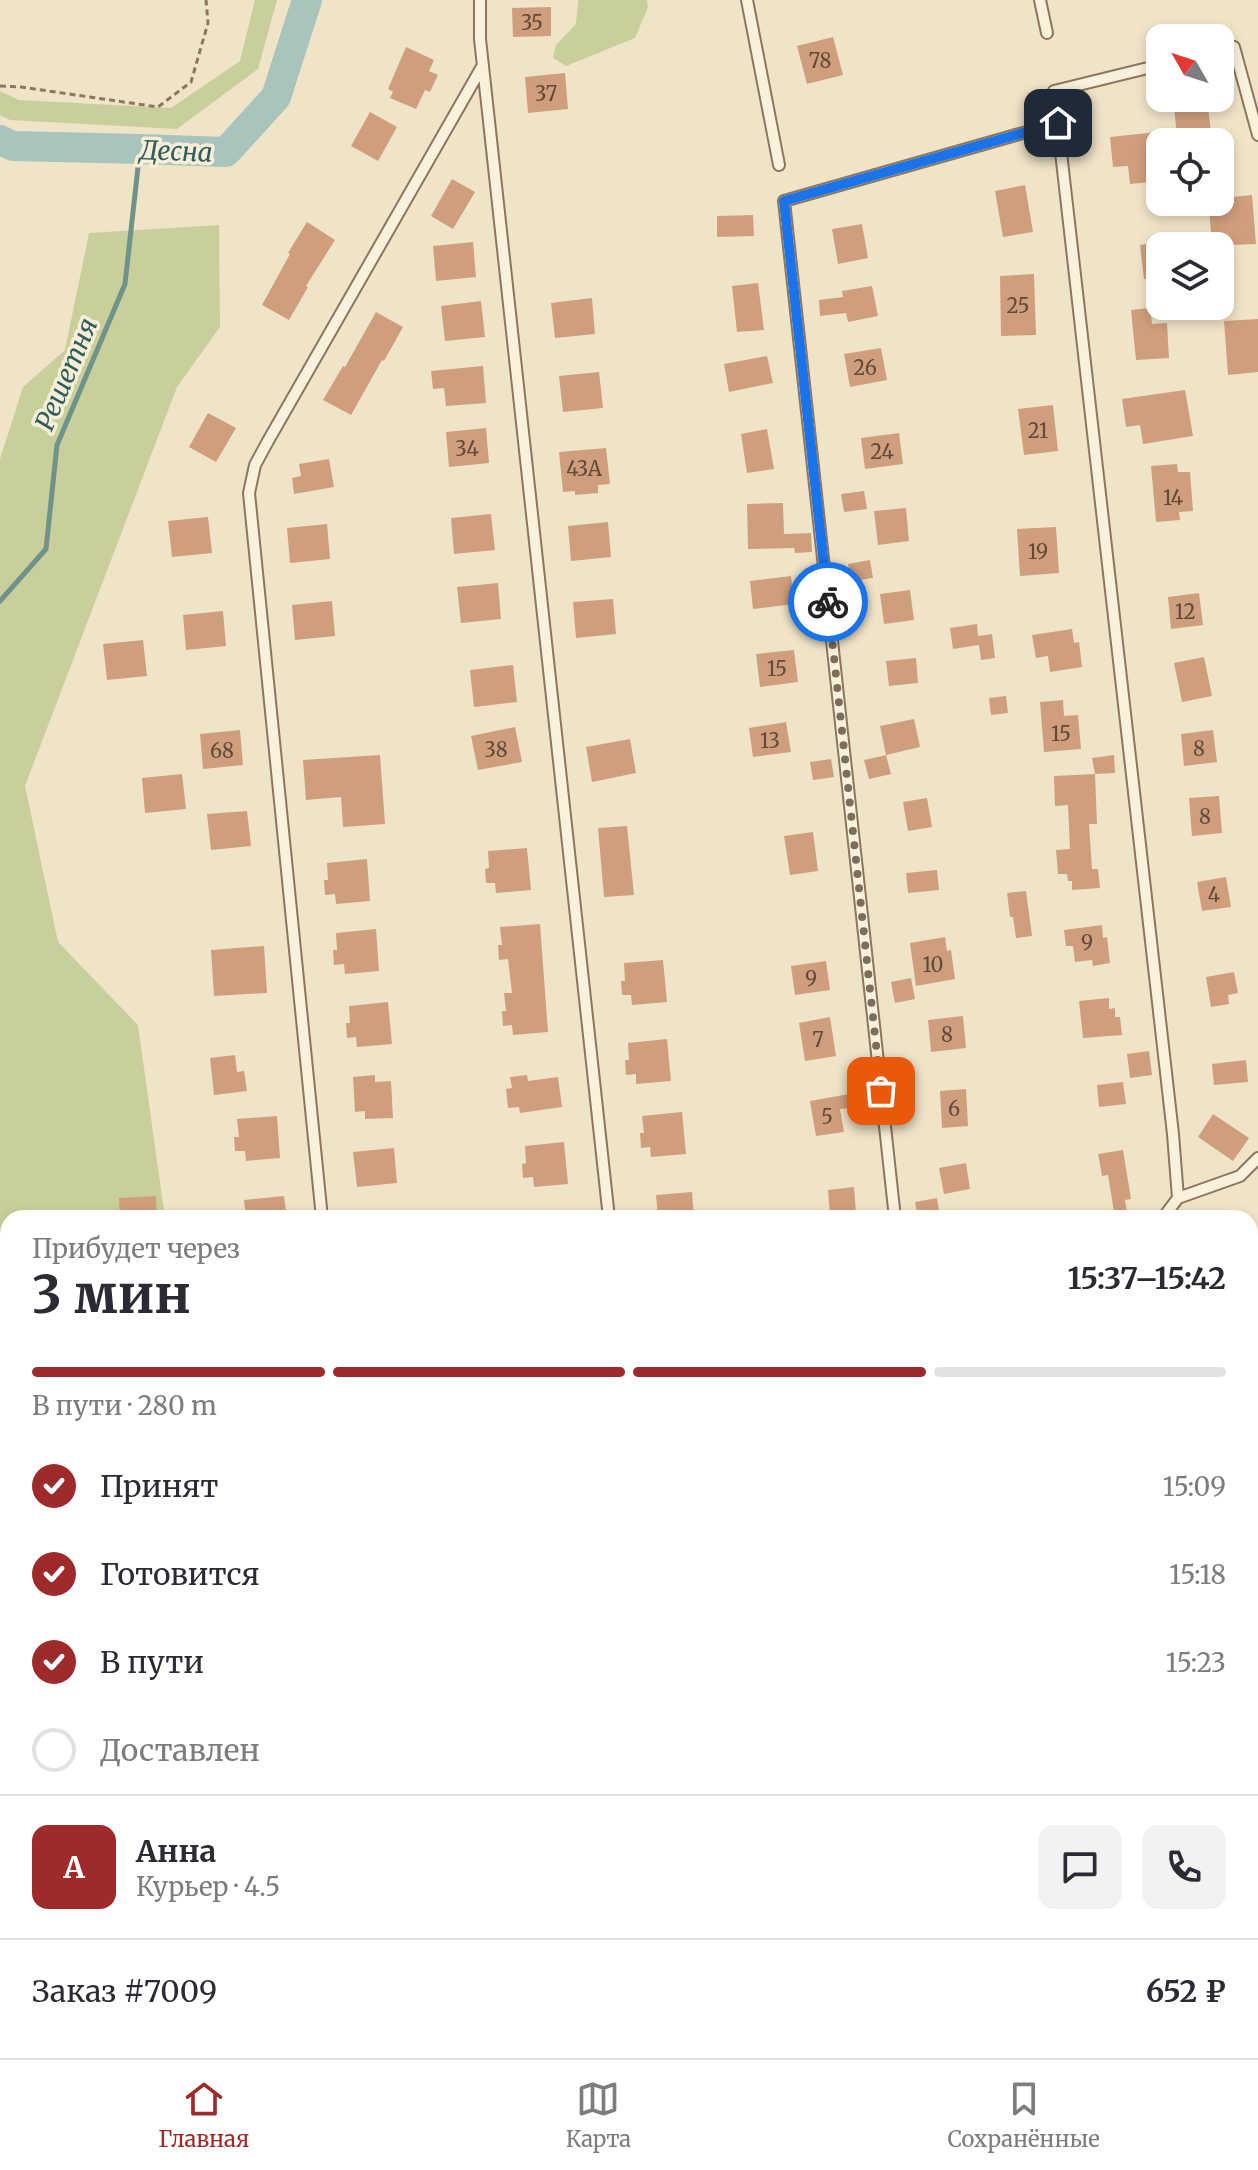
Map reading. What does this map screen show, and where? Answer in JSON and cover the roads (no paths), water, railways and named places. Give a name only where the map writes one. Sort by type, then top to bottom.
[{"type":"lane","points":[[480,0],[480,39],[608,1210]]},
{"type":"lane","points":[[747,0],[779,165]]},
{"type":"lane","points":[[1040,0],[1047,33]]},
{"type":"lane","points":[[1234,47],[1258,135]]},
{"type":"lane","points":[[321,1210],[249,493],[255,465],[268,441],[483,65]]},
{"type":"lane","points":[[1146,68],[1054,91],[1178,1198]]},
{"type":"lane","points":[[894,1210],[784,201],[1058,123]]},
{"type":"lane","points":[[1169,1210],[1178,1198],[1240,1176],[1258,1158]]},
{"type":"waterway","name":"Десна","points":[[0,140],[13,146],[226,152],[276,97],[307,0]]},
{"type":"waterway","name":"Решетня","points":[[0,601],[46,549],[57,445],[125,284],[140,149]]}]
